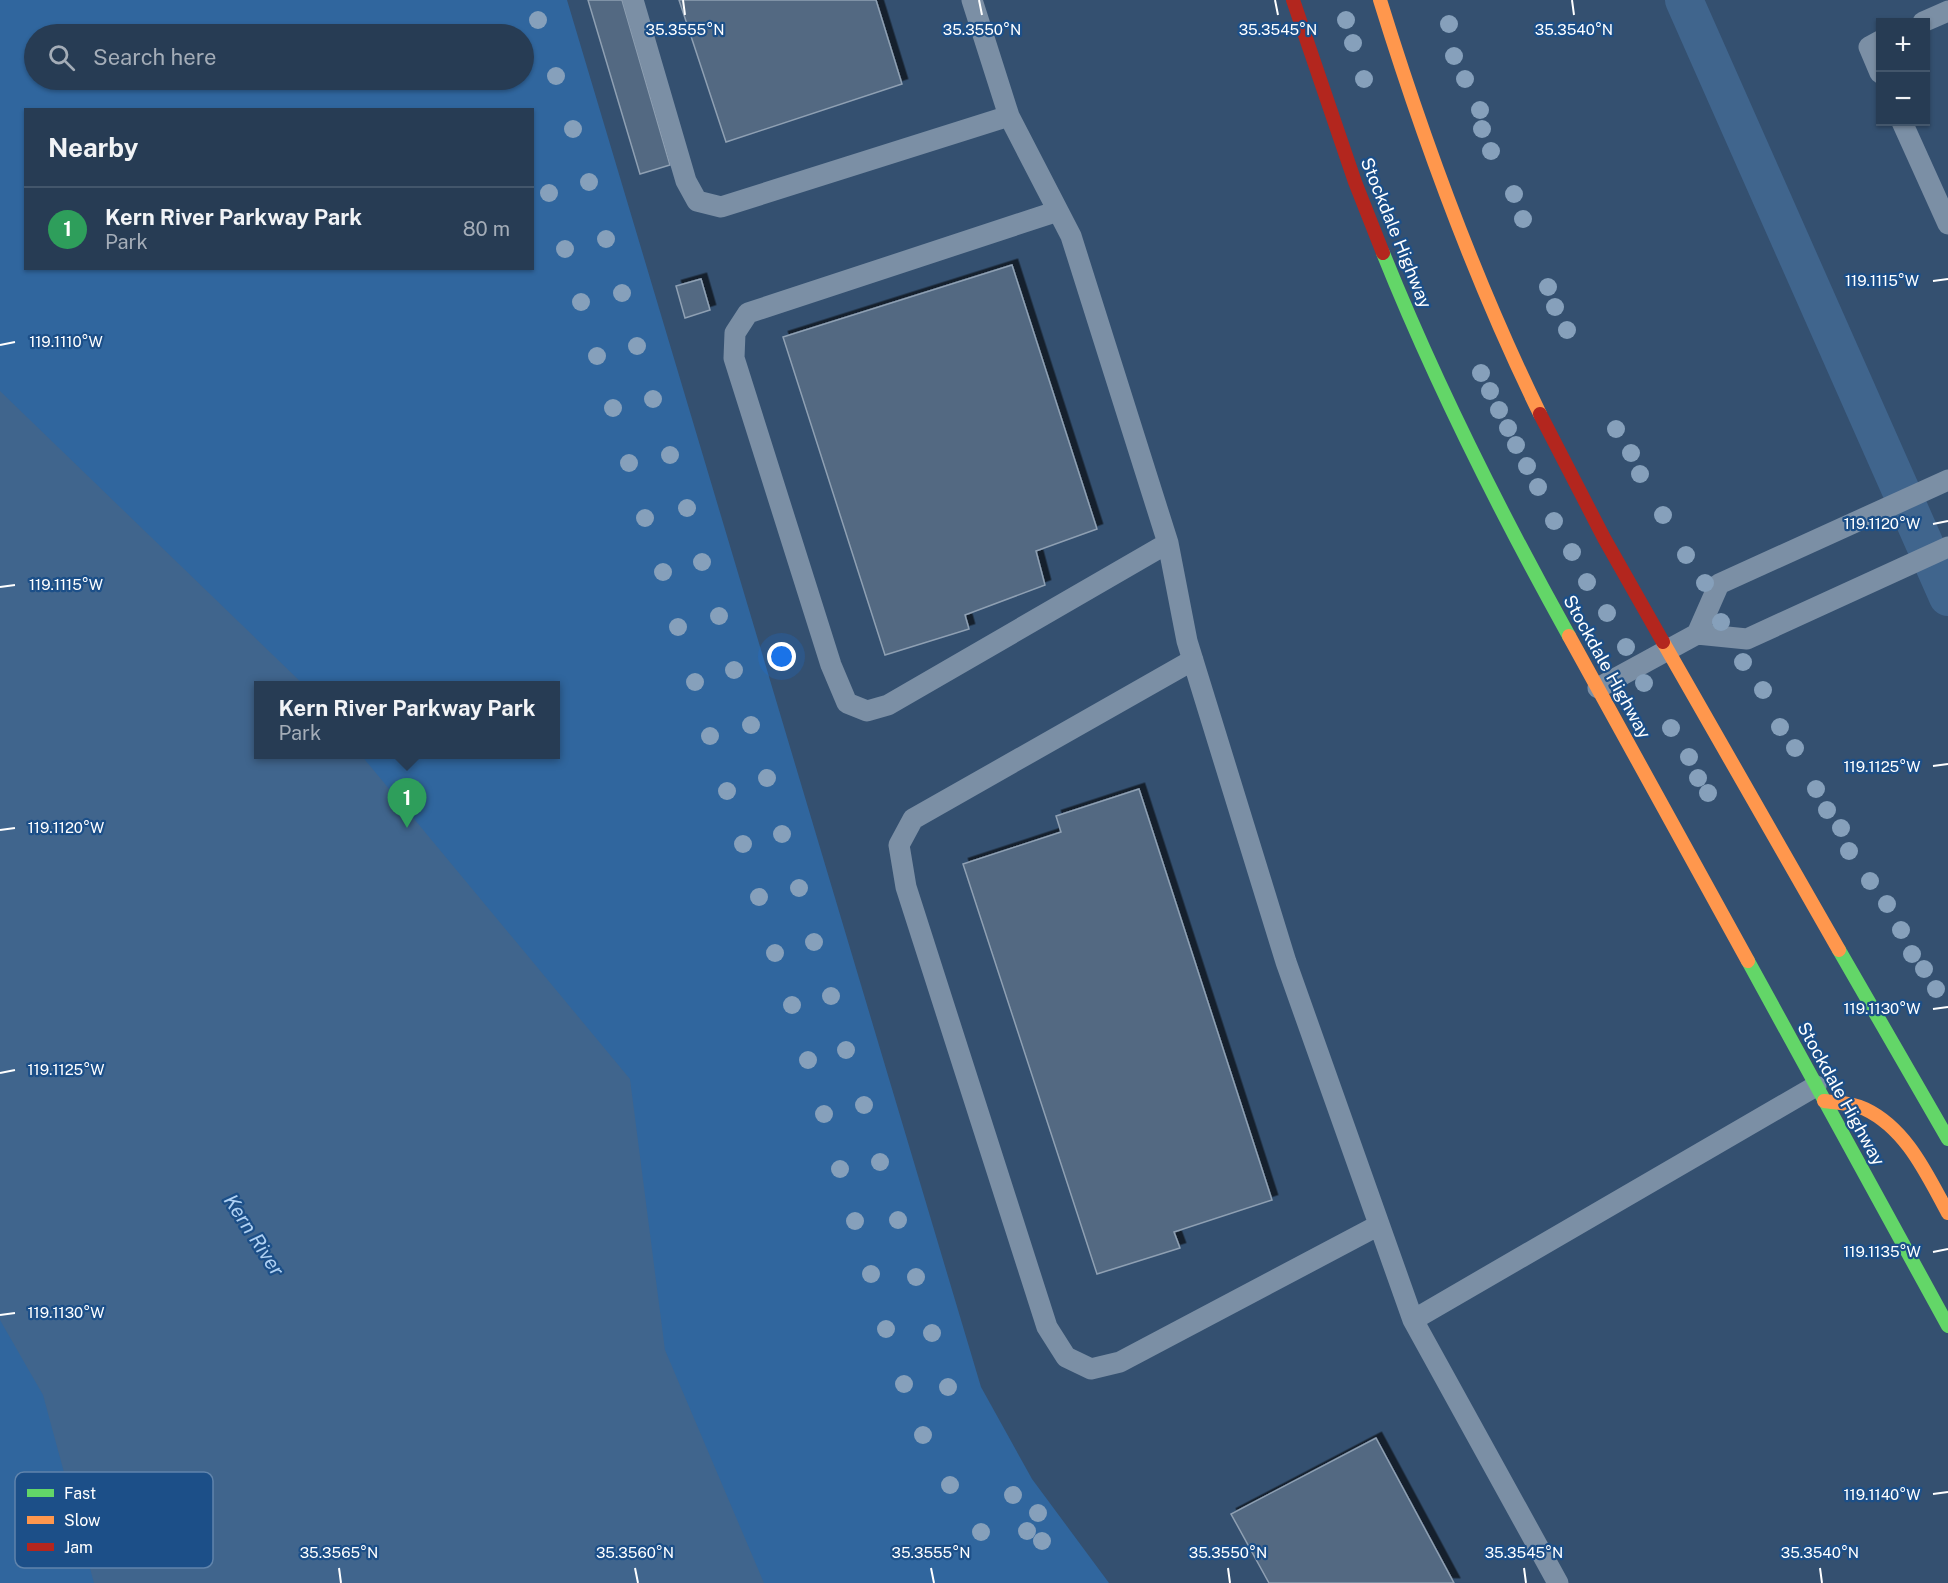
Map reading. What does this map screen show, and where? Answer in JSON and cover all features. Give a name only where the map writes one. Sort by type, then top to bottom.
[{"type":"main road","name":"Stockdale Highway","points":[[1293,0],[1355,182],[1384,256],[1423,348],[1504,516],[1948,1326]]},
{"type":"main road","points":[[1380,0],[1419,123],[1452,210],[1503,336],[1558,449],[1667,650],[1948,1139]]},
{"type":"main road","points":[[1820,1093],[1864,1108],[1890,1124],[1911,1150],[1948,1213]]},
{"type":"lane","points":[[633,0],[686,181],[696,201],[721,207],[1009,116]]},
{"type":"lane","points":[[972,0],[1009,116],[1071,236],[1168,543],[1187,641],[1286,963],[1413,1320],[1558,1583]]},
{"type":"lane","points":[[1930,19],[1948,11]]},
{"type":"lane","points":[[1876,44],[1869,47],[1876,62]]},
{"type":"lane","points":[[1904,126],[1948,224]]},
{"type":"lane","points":[[1058,211],[748,313],[735,333],[734,358],[831,665],[846,703],[867,711],[888,705],[1168,543]]},
{"type":"lane","points":[[1697,634],[1719,584],[1948,480]]},
{"type":"lane","points":[[1598,688],[1697,634],[1748,639],[1948,546]]},
{"type":"lane","points":[[1193,660],[913,819],[899,845],[906,887],[1047,1327],[1066,1357],[1082,1365],[1091,1369],[1120,1362],[1379,1224]]},
{"type":"lane","points":[[1413,1320],[1820,1093]]},
{"type":"shaded area","points":[[0,0],[567,0],[981,1387],[1032,1479],[1109,1583],[0,1583]]},
{"type":"water","name":"Kern River","points":[[0,391],[300,681],[254,681],[254,759],[364,759],[630,1079],[665,1350],[764,1583],[94,1583],[90,1568],[213,1568],[213,1472],[64,1472],[43,1395],[0,1320]]},
{"type":"building","points":[[588,0],[622,0],[670,165],[640,174]]},
{"type":"building","points":[[679,0],[876,0],[902,84],[726,142]]},
{"type":"building","points":[[1012,265],[1097,529],[1036,551],[1045,585],[965,615],[969,629],[885,655],[783,337]]},
{"type":"building","points":[[701,279],[710,310],[685,318],[676,286]]},
{"type":"building","points":[[1139,789],[1272,1200],[1174,1232],[1180,1248],[1097,1274],[963,864],[1061,832],[1056,816]]},
{"type":"building","points":[[1376,1438],[1454,1583],[1269,1583],[1231,1514]]},
{"type":"waterway","points":[[1684,0],[1948,597]]},
{"type":"traffic: fast","points":[[1383,253],[1470,448],[1569,636]]},
{"type":"traffic: fast","points":[[1839,950],[1948,1139]]},
{"type":"traffic: fast","points":[[1748,961],[1948,1326]]},
{"type":"traffic: slow","points":[[1380,0],[1414,106],[1472,262],[1540,414]]},
{"type":"traffic: slow","points":[[1569,636],[1748,961]]},
{"type":"traffic: slow","points":[[1663,642],[1839,950]]},
{"type":"traffic: slow","points":[[1824,1101],[1860,1107],[1893,1128],[1924,1169],[1948,1213]]},
{"type":"traffic: jam","points":[[1293,0],[1355,182],[1383,253]]},
{"type":"traffic: jam","points":[[1540,414],[1604,538],[1663,642]]},
{"type":"place","name":"Kern River Parkway Park","points":[[407,828]]}]
